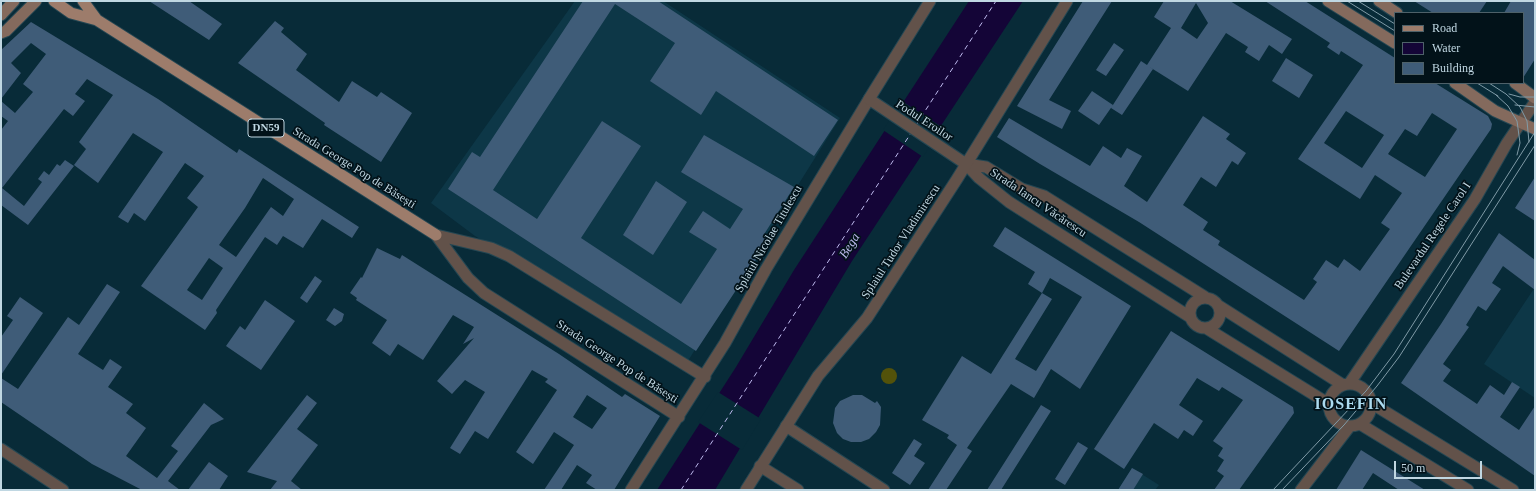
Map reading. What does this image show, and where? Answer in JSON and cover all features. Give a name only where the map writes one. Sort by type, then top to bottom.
[{"type":"main road","points":[[1,15],[14,1]]},
{"type":"main road","points":[[1,33],[6,31],[36,1]]},
{"type":"main road","name":"Strada George Pop de Băsești","points":[[54,1],[71,13],[96,20],[436,235]]},
{"type":"main road","name":"Strada George Pop de Băsești","points":[[83,1],[96,20]]},
{"type":"main road","points":[[1328,1],[1394,43]]},
{"type":"main road","points":[[1379,1],[1396,12]]},
{"type":"main road","points":[[1456,84],[1495,111],[1535,129]]},
{"type":"main road","points":[[1516,84],[1535,98]]},
{"type":"street","name":"Splaiul Nicolae Titulescu","points":[[631,490],[705,377],[766,269],[930,1]]},
{"type":"street","name":"Splaiul Tudor Vladimirescu","points":[[746,490],[818,376],[866,318],[966,164],[1067,1]]},
{"type":"street","name":"Podul Eroilor","points":[[869,99],[966,164]]},
{"type":"street","name":"Bulevardul Regele Carol I","points":[[1346,384],[1475,199],[1506,143],[1535,102]]},
{"type":"street","name":"Strada Iancu Văcărescu","points":[[966,164],[986,167],[1022,189],[1044,196],[1205,298]]},
{"type":"street","name":"Strada Iancu Văcărescu","points":[[966,164],[979,178],[1009,202],[1190,317]]},
{"type":"street","name":"Strada George Pop de Băsești","points":[[436,235],[491,248],[509,256],[705,377]]},
{"type":"street","name":"Strada George Pop de Băsești","points":[[436,235],[468,278],[484,293],[679,417]]},
{"type":"street","points":[[1329,404],[1206,328],[1196,325],[1190,317],[1191,306],[1199,299],[1205,298],[1213,300],[1219,306],[1346,384],[1361,387],[1366,391],[1372,403],[1513,490]]},
{"type":"street","points":[[1206,328],[1216,323],[1219,318],[1219,306]]},
{"type":"street","points":[[1346,384],[1333,392],[1329,404],[1334,419],[1344,425],[1355,425],[1468,490]]},
{"type":"street","points":[[1301,490],[1355,425],[1369,415],[1372,403]]},
{"type":"street","points":[[786,426],[884,490]]},
{"type":"street","points":[[1,449],[63,490]]},
{"type":"street","points":[[760,466],[798,490]]},
{"type":"shaded area","points":[[575,1],[663,1],[840,118],[686,364],[475,236],[431,203]]},
{"type":"shaded area","points":[[1535,287],[1535,398],[1484,364]]},
{"type":"shaded area","points":[[889,368],[895,370],[897,376],[895,382],[889,384],[883,382],[881,376],[883,370]]},
{"type":"shaded area","points":[[1132,468],[1159,485],[1155,490],[1118,490]]},
{"type":"water","name":"Bega","points":[[969,1],[1023,1],[852,261],[715,490],[657,490],[736,367],[794,270]]},
{"type":"pier","points":[[902,101],[942,127],[923,157],[883,130]]},
{"type":"pier","points":[[718,392],[761,419],[742,450],[698,422]]},
{"type":"building","points":[[149,1],[189,1],[222,24],[209,40]]},
{"type":"building","points":[[583,1],[658,1],[838,120],[814,156],[716,91],[701,115],[650,81],[675,43],[615,4],[493,190],[537,219],[602,121],[641,146],[581,238],[681,304],[717,249],[689,232],[703,211],[730,229],[743,209],[681,172],[704,135],[794,187],[763,236],[769,240],[696,351],[448,189],[472,152],[480,157]]},
{"type":"building","points":[[1083,1],[1112,1],[1049,100],[1071,111],[1062,129],[1017,106]]},
{"type":"building","points":[[1164,1],[1230,1],[1292,39],[1282,54],[1269,45],[1259,61],[1245,52],[1248,47],[1226,33],[1188,91],[1153,69],[1122,115],[1111,108],[1141,61],[1147,65],[1171,28],[1154,17]],"holes":[[[1196,3],[1208,23],[1197,39],[1181,28]]]},
{"type":"building","points":[[1265,1],[1305,1],[1394,57],[1394,84],[1437,84],[1488,116],[1492,124],[1491,129],[1339,351],[1139,222],[997,137],[1009,118],[1090,166],[1103,146],[1121,158],[1127,148],[1142,156],[1124,186],[1147,202],[1203,116],[1230,134],[1226,139],[1246,153],[1238,165],[1232,161],[1216,187],[1201,177],[1183,205],[1208,222],[1203,230],[1220,241],[1218,245],[1304,300],[1317,282],[1313,279],[1326,260],[1338,268],[1344,259],[1360,271],[1390,229],[1381,223],[1402,193],[1375,175],[1360,199],[1298,159],[1363,65],[1341,51],[1339,55],[1327,47],[1330,43]],"holes":[[[1346,111],[1384,135],[1362,168],[1324,143]],[[1432,113],[1457,129],[1425,177],[1388,154],[1405,129],[1417,136]]]},
{"type":"building","points":[[1414,1],[1487,1],[1480,12],[1431,12]]},
{"type":"building","points":[[1511,1],[1535,1],[1535,59],[1524,76],[1524,12],[1505,12]]},
{"type":"building","points":[[275,21],[284,28],[281,32],[307,54],[296,70],[339,102],[352,81],[377,97],[381,92],[412,113],[381,162],[324,125],[325,123],[238,63]]},
{"type":"building","points":[[31,22],[158,99],[237,153],[239,149],[359,227],[352,238],[322,219],[303,248],[283,236],[277,245],[265,237],[216,310],[217,313],[205,330],[141,286],[198,207],[187,198],[204,176],[185,163],[145,221],[134,213],[128,223],[118,217],[163,152],[133,133],[98,183],[74,165],[86,149],[79,142],[113,95],[87,79],[75,94],[85,101],[73,116],[64,109],[2,188],[24,206],[42,182],[38,179],[44,171],[49,175],[57,164],[60,166],[65,160],[74,166],[28,225],[1,205],[1,130],[8,121],[1,116],[1,101],[15,113],[33,92],[23,84],[46,54],[31,43],[11,63],[21,73],[1,99],[1,50]],"holes":[[[263,178],[294,199],[283,216],[271,207],[236,257],[219,245],[245,208]],[[209,258],[223,268],[202,300],[187,290]]]},
{"type":"building","points":[[1114,43],[1124,50],[1106,76],[1096,70]]},
{"type":"building","points":[[1286,58],[1313,75],[1299,98],[1272,81]]},
{"type":"building","points":[[1092,91],[1113,105],[1099,125],[1078,111]]},
{"type":"building","points":[[1535,177],[1535,221],[1515,208]]},
{"type":"building","points":[[656,181],[687,202],[653,255],[623,235]]},
{"type":"building","points":[[1005,227],[1131,306],[1080,389],[1051,369],[1034,398],[1011,384],[967,448],[972,451],[946,490],[928,490],[957,445],[947,438],[949,435],[922,420],[962,356],[991,374],[1042,293],[1028,284],[1035,272],[993,246]],"holes":[[[1050,278],[1082,297],[1036,371],[1015,359],[1052,299],[1042,293]]]},
{"type":"building","points":[[1499,233],[1535,260],[1535,290],[1503,266],[1492,283],[1501,289],[1486,311],[1478,306],[1466,325],[1469,327],[1443,364],[1451,370],[1443,381],[1477,404],[1490,385],[1504,395],[1512,382],[1520,387],[1500,417],[1519,430],[1535,406],[1535,476],[1401,383],[1441,324]]},
{"type":"building","points":[[377,248],[400,259],[402,255],[559,354],[622,397],[625,394],[660,416],[614,490],[597,490],[586,483],[592,475],[577,465],[561,490],[544,490],[574,445],[554,432],[533,464],[516,452],[557,390],[545,382],[548,379],[532,370],[488,439],[475,431],[460,454],[450,448],[485,392],[465,380],[452,394],[437,381],[474,338],[463,344],[474,327],[453,315],[423,360],[398,344],[390,356],[372,343],[387,320],[356,300],[357,298],[350,293],[361,277],[362,278]],"holes":[[[587,395],[607,408],[592,429],[573,417]]]},
{"type":"building","points":[[315,276],[322,281],[307,303],[300,298]]},
{"type":"building","points":[[107,284],[120,292],[78,354],[103,370],[110,359],[122,367],[108,387],[133,404],[126,413],[146,428],[126,456],[157,478],[178,451],[171,446],[204,403],[224,419],[211,425],[168,481],[180,490],[142,490],[92,464],[1,402],[1,378],[18,389],[68,317],[79,325]]},
{"type":"building","points":[[20,297],[43,313],[1,375],[1,337],[13,320],[7,316]]},
{"type":"building","points":[[265,300],[295,321],[261,370],[226,346],[240,326],[245,330]]},
{"type":"building","points":[[334,308],[344,314],[342,321],[335,326],[326,320]]},
{"type":"building","points":[[1171,331],[1293,407],[1294,413],[1239,490],[1214,490],[1224,476],[1217,471],[1224,460],[1218,456],[1223,448],[1213,441],[1243,400],[1222,387],[1219,391],[1197,378],[1179,405],[1203,421],[1193,436],[1184,430],[1178,439],[1154,423],[1124,469],[1094,449]]},
{"type":"building","points":[[307,395],[317,403],[297,429],[318,445],[291,481],[302,490],[270,490],[277,481],[247,472]]},
{"type":"building","points":[[853,395],[862,395],[875,403],[877,401],[881,407],[880,425],[876,432],[869,439],[861,442],[851,442],[843,439],[837,433],[833,423],[835,408],[840,401]]},
{"type":"building","points":[[1041,405],[1051,411],[1001,490],[987,490]]},
{"type":"building","points":[[914,439],[922,444],[914,456],[925,463],[910,485],[892,473]]},
{"type":"building","points":[[1078,442],[1088,448],[1065,485],[1055,479]]},
{"type":"building","points":[[1361,450],[1425,490],[1399,490],[1373,473],[1362,490],[1336,490]]},
{"type":"building","points":[[209,462],[228,476],[219,490],[188,490]]},
{"type":"building","points":[[1132,468],[1143,474],[1133,490],[1118,490]]},
{"type":"ferry route","points":[[916,125],[996,1]]},
{"type":"ferry route","points":[[681,490],[911,133]]},
{"type":"tram line","points":[[1347,1],[1394,30]]},
{"type":"tram line","points":[[1358,1],[1394,23]]},
{"type":"tram line","points":[[1479,84],[1498,96]]},
{"type":"tram line","points":[[1491,84],[1506,94],[1520,107],[1527,121],[1529,142]]},
{"type":"tram line","points":[[1509,94],[1520,97],[1535,97]]},
{"type":"tram line","points":[[1496,95],[1508,106],[1517,121],[1520,143],[1517,155]]},
{"type":"tram line","points":[[1515,105],[1535,107]]},
{"type":"tram line","points":[[1273,490],[1366,391],[1394,354],[1535,132]]},
{"type":"tram line","points":[[1282,490],[1344,425],[1399,357],[1535,145]]},
{"type":"district","name":"IOSEFIN","points":[[1351,405]]}]
